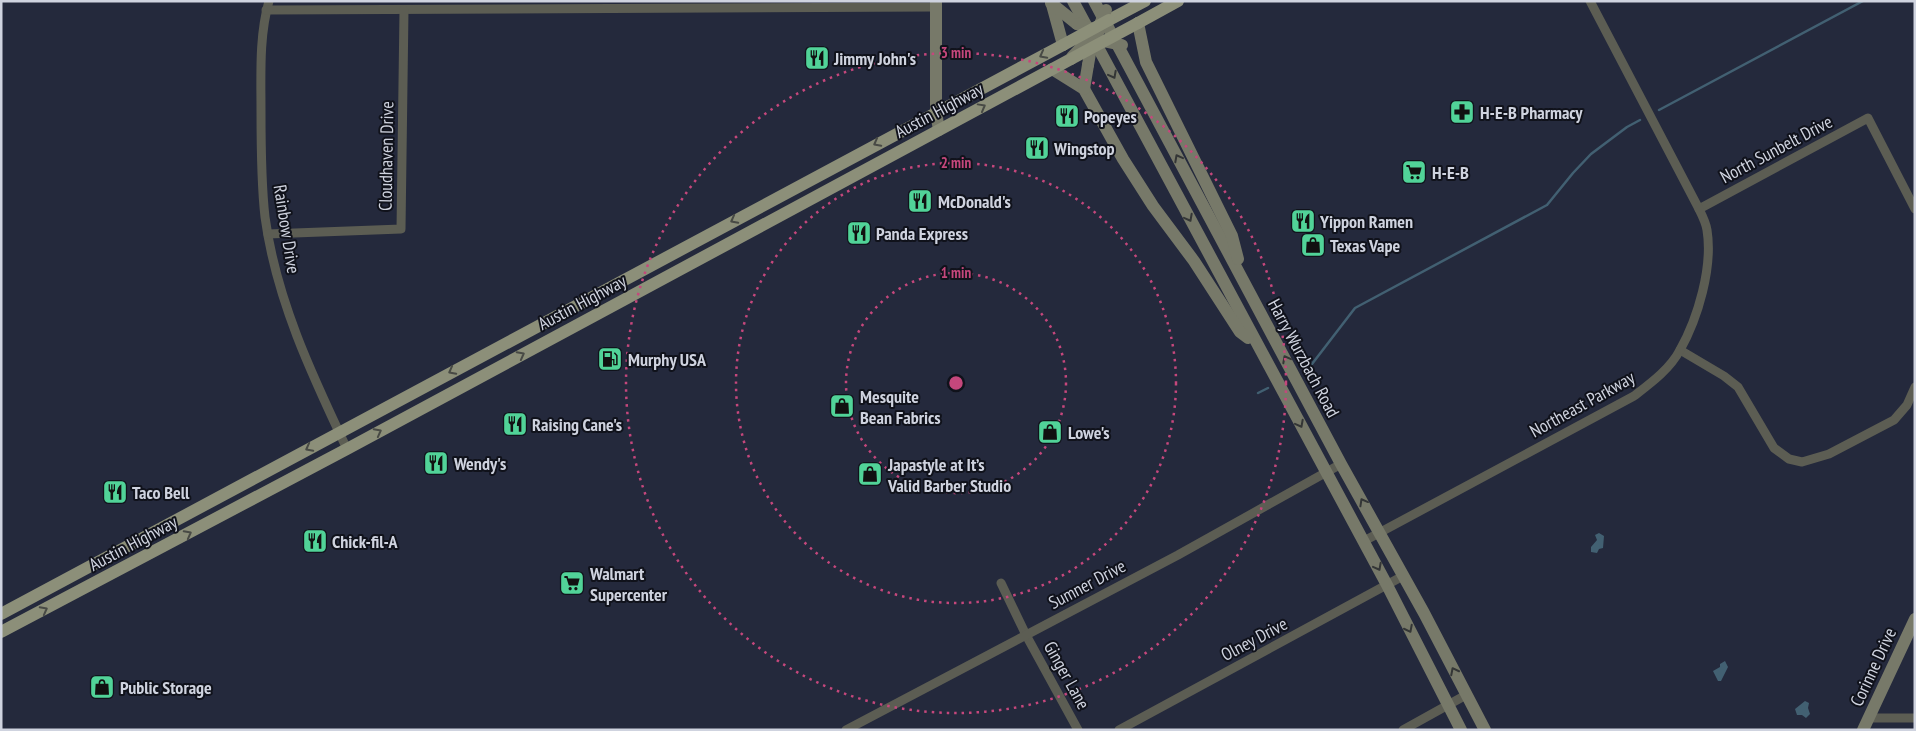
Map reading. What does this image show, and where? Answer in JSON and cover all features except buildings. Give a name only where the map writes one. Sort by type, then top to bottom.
[{"type":"main road","name":"Harry Wurzbach Road","points":[[1073,1],[1388,586],[1461,730]]},
{"type":"main road","name":"Harry Wurzbach Road","points":[[1094,1],[1485,730]]},
{"type":"main road","points":[[1084,88],[1100,34],[1107,1]]},
{"type":"main road","name":"Austin Highway","points":[[1,632],[347,449],[1052,69],[1070,59],[1144,1]]},
{"type":"main road","name":"Austin Highway","points":[[1,614],[1024,65],[1074,39],[1100,34],[1138,22],[1178,1]]},
{"type":"main road","points":[[1051,2],[1077,24],[1122,45],[1146,62]]},
{"type":"main road","points":[[1051,2],[1063,45]]},
{"type":"main road","points":[[936,4],[936,112],[939,130]]},
{"type":"main road","points":[[1138,22],[1146,62],[1232,236],[1242,279]]},
{"type":"main road","points":[[1052,69],[1084,88],[1123,160],[1148,198],[1198,266],[1240,332],[1260,350]]},
{"type":"main road","points":[[1211,258],[1232,281],[1257,326],[1269,328]]},
{"type":"main road","name":"Corinne Drive","points":[[1863,730],[1915,620]]},
{"type":"street","name":"Northeast Parkway","points":[[1364,541],[1634,396],[1660,375],[1680,350],[1701,298],[1706,264],[1707,229],[1699,208],[1590,1]]},
{"type":"street","points":[[268,6],[404,10],[936,4]]},
{"type":"street","name":"Rainbow Drive","points":[[268,6],[260,71],[262,175],[268,234],[277,274],[294,329],[311,372],[347,449]]},
{"type":"street","name":"Cloudhaven Drive","points":[[268,234],[401,228],[404,10]]},
{"type":"street","name":"North Sunbelt Drive","points":[[1699,208],[1868,118],[1915,209]]},
{"type":"street","points":[[1680,350],[1724,376],[1738,387],[1774,448],[1789,459],[1802,462],[1829,454],[1894,420],[1906,405],[1915,387]]},
{"type":"street","name":"Sumner Drive","points":[[846,730],[1178,555],[1341,464]]},
{"type":"street","name":"Olney Drive","points":[[1119,730],[1388,586],[1403,576]]},
{"type":"street","name":"Ginger Lane","points":[[1001,583],[1026,635],[1078,730]]},
{"type":"street","points":[[1403,730],[1466,695]]},
{"type":"street","points":[[1868,718],[1915,718]]},
{"type":"water","points":[[1599,533],[1604,536],[1603,548],[1599,549],[1597,553],[1591,552],[1591,547],[1597,540],[1595,535]]},
{"type":"water","points":[[1725,661],[1728,667],[1721,681],[1718,681],[1713,671]]},
{"type":"water","points":[[1805,701],[1809,703],[1810,714],[1806,718],[1802,715],[1797,715],[1795,709]]},
{"type":"waterway","points":[[1659,110],[1863,1]]},
{"type":"waterway","points":[[1307,367],[1312,364],[1355,308],[1547,205],[1591,154],[1627,127],[1640,120]]},
{"type":"waterway","points":[[1258,393],[1268,388]]},
{"type":"place","name":"Jimmy John's","points":[[817,58]]},
{"type":"place","name":"H-E-B Pharmacy","points":[[1462,112]]},
{"type":"place","name":"Popeyes","points":[[1067,116]]},
{"type":"place","name":"Wingstop","points":[[1037,148]]},
{"type":"place","name":"H-E-B","points":[[1414,172]]},
{"type":"place","name":"McDonald's","points":[[920,201]]},
{"type":"place","name":"Yippon Ramen","points":[[1303,221]]},
{"type":"place","name":"Panda Express","points":[[859,233]]},
{"type":"place","name":"Texas Vape","points":[[1313,245]]},
{"type":"place","name":"Murphy USA","points":[[610,359]]},
{"type":"place","name":"Mesquite Bean Fabrics","points":[[842,406]]},
{"type":"place","name":"Raising Cane's","points":[[515,424]]},
{"type":"place","name":"Lowe's","points":[[1050,432]]},
{"type":"place","name":"Wendy's","points":[[436,463]]},
{"type":"place","name":"Japastyle at It’s Valid Barber Studio","points":[[870,474]]},
{"type":"place","name":"Taco Bell","points":[[115,492]]},
{"type":"place","name":"Chick-fil-A","points":[[315,541]]},
{"type":"place","name":"Walmart Supercenter","points":[[572,583]]},
{"type":"place","name":"Public Storage","points":[[102,687]]}]
